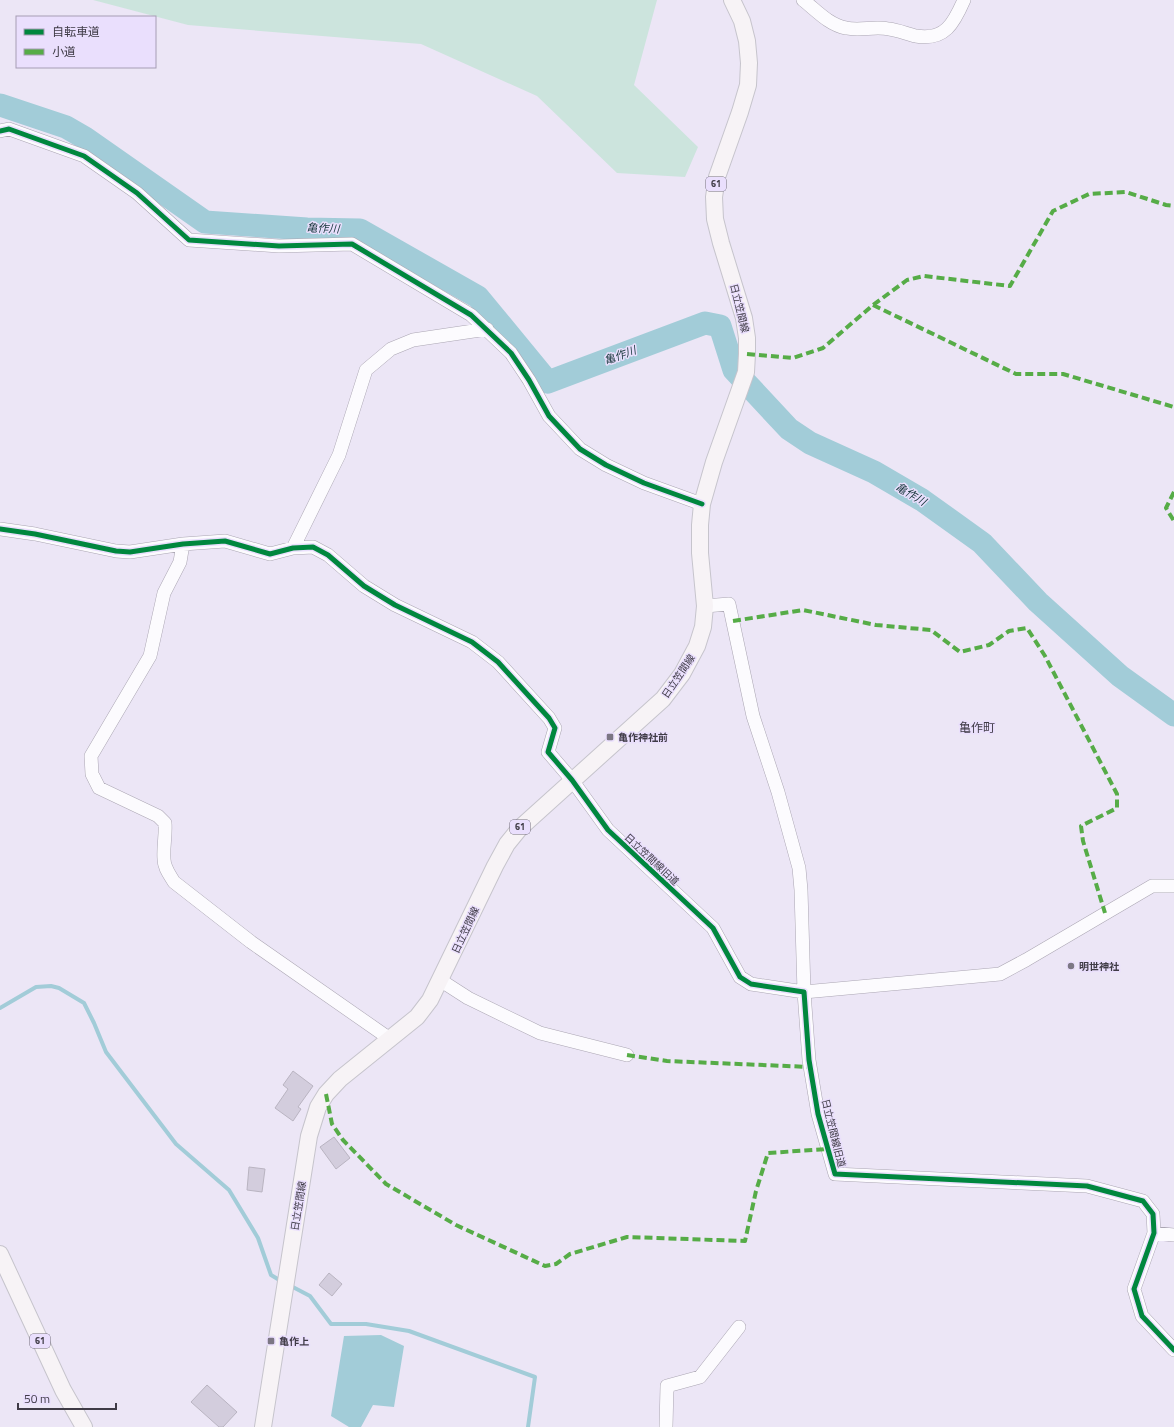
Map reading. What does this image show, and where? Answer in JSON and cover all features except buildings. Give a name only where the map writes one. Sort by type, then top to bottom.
[{"type":"main road","name":"日立笠間線","points":[[263,1427],[309,1136],[318,1106],[326,1094],[340,1079],[417,1017],[430,1000],[507,844],[520,828],[663,700],[682,674],[697,646],[703,627],[705,606],[700,553],[702,504],[714,462],[744,377],[747,349],[744,318],[715,219],[714,197],[717,177],[740,112],[748,84],[749,63],[747,41],[742,21],[732,0]]},
{"type":"main road","name":"61","points":[[0,1254],[63,1390],[84,1427]]},
{"type":"street","points":[[803,0],[833,23],[847,28],[888,28],[917,36],[935,36],[946,30],[955,20],[964,0]]},
{"type":"street","points":[[0,131],[9,128],[84,156],[137,193],[189,240],[279,246],[352,244],[472,315],[511,353],[529,380],[549,416],[580,449],[606,465],[644,483],[702,504]]},
{"type":"street","points":[[0,529],[130,552],[183,544],[225,541],[270,554],[293,548],[339,455],[366,370],[391,349],[413,340],[487,329]]},
{"type":"street","points":[[183,544],[180,562],[164,593],[150,656],[91,756],[92,774],[99,788],[158,816],[165,823],[166,832],[164,859],[167,870],[174,882],[251,942],[390,1039]]},
{"type":"street","name":"日立笠間線旧道","points":[[293,548],[313,547],[328,555],[364,586],[394,605],[472,642],[498,662],[549,718],[554,728],[548,752],[572,780],[608,830],[713,928],[740,977],[751,984],[804,992],[809,1060],[818,1114],[835,1174],[1087,1186],[1143,1201],[1153,1214],[1154,1233],[1134,1289],[1142,1316],[1174,1350]]},
{"type":"street","points":[[705,606],[729,604],[753,716],[778,792],[799,868],[802,890],[804,992],[1000,974],[1152,886],[1174,886]]},
{"type":"street","points":[[440,980],[468,998],[540,1033],[627,1055]]},
{"type":"street","points":[[1154,1233],[1174,1235]]},
{"type":"street","points":[[666,1427],[667,1386],[700,1377],[739,1326]]},
{"type":"green space","points":[[93,0],[657,0],[634,85],[698,147],[685,177],[617,173],[537,96],[421,44],[188,25]]},
{"type":"water","points":[[381,1335],[404,1346],[394,1407],[373,1405],[361,1427],[349,1427],[331,1416],[344,1336]]},
{"type":"waterway","name":"亀作川","points":[[0,105],[66,127],[85,138],[205,222],[307,229],[360,230],[478,297],[548,382],[705,323],[720,326],[734,370],[789,429],[810,443],[874,472],[922,500],[982,543],[1038,602],[1120,676],[1174,715]]},
{"type":"waterway","points":[[0,1008],[36,987],[51,986],[59,988],[84,1003],[106,1052],[176,1144],[229,1190],[258,1238],[271,1275],[281,1281]]},
{"type":"waterway","points":[[289,1285],[310,1296],[331,1324],[366,1324],[409,1331],[535,1377],[528,1427]]},
{"type":"marked path","points":[[747,354],[793,358],[823,348],[873,305],[907,280],[924,276],[1010,286],[1053,211],[1089,194],[1126,192],[1166,205],[1174,206]]},
{"type":"marked path","points":[[873,305],[1016,374],[1063,374],[1174,407]]},
{"type":"marked path","points":[[1174,492],[1166,508],[1174,521]]},
{"type":"marked path","points":[[733,621],[803,610],[876,625],[931,630],[960,652],[989,645],[1009,631],[1027,628],[1045,656],[1117,794],[1117,808],[1081,826],[1083,841],[1105,913]]},
{"type":"marked path","points":[[627,1055],[667,1061],[810,1067]]},
{"type":"marked path","points":[[326,1094],[332,1124],[343,1140],[386,1184],[456,1225],[545,1266],[556,1264],[570,1254],[627,1237],[745,1241],[756,1191],[768,1153],[827,1149]]},
{"type":"cycle path","points":[[0,131],[9,129],[84,156],[137,193],[189,240],[279,246],[352,244],[471,315],[511,353],[529,380],[549,416],[580,449],[606,465],[644,483],[702,504]]},
{"type":"cycle path","points":[[0,529],[35,534],[116,551],[130,552],[183,544],[225,541],[270,554],[293,548],[313,547],[328,555],[364,586],[395,605],[472,642],[498,662],[549,718],[555,728],[548,752],[572,780],[608,830],[713,928],[740,977],[751,984],[804,992],[809,1060],[818,1114],[835,1174],[1087,1186],[1143,1201],[1153,1214],[1154,1233],[1134,1289],[1142,1316],[1174,1350]]},
{"type":"place","name":"亀作神社前","points":[[610,737]]},
{"type":"place","name":"明世神社","points":[[1071,966]]},
{"type":"place","name":"亀作上","points":[[271,1341]]},
{"type":"district","name":"亀作町","points":[[977,728]]}]
